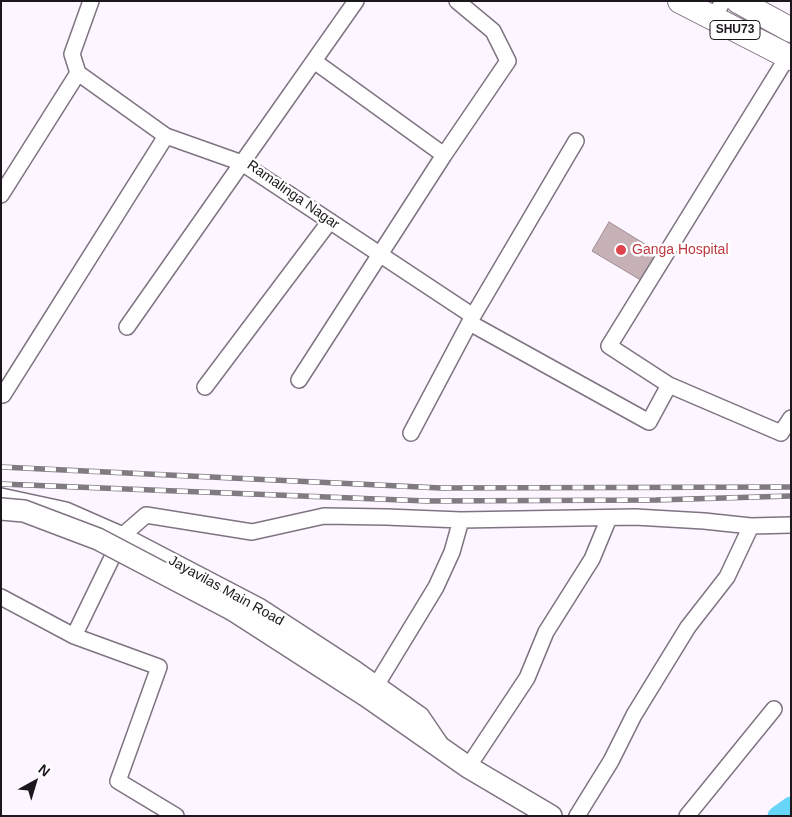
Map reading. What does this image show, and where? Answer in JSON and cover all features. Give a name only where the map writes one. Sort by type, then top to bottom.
[{"type":"main road","name":"SHU73","points":[[680,1],[718,10],[789,57]]},
{"type":"main road","name":"SHU73","points":[[738,1],[791,30]]},
{"type":"street","points":[[91,1],[72,54],[78,73],[166,136],[242,163],[127,327]]},
{"type":"street","name":"Ramalinga Nagar","points":[[356,1],[242,163],[380,254],[472,320],[649,422],[669,385]]},
{"type":"street","points":[[299,380],[444,155],[508,60],[493,31],[457,1]]},
{"type":"street","points":[[789,57],[609,346],[669,385],[781,433],[791,418]]},
{"type":"street","points":[[314,61],[444,155]]},
{"type":"street","points":[[1,195],[78,73]]},
{"type":"street","points":[[3,395],[166,136]]},
{"type":"street","points":[[410,433],[472,320],[576,141]]},
{"type":"street","points":[[205,387],[330,221]]},
{"type":"street","name":"Jayavilas Main Road","points":[[1,496],[66,510],[123,535],[261,607],[421,715],[446,752]]},
{"type":"street","name":"Jayavilas Main Road","points":[[1,509],[24,511],[98,539],[234,610],[368,697],[468,767],[551,816]]},
{"type":"street","points":[[74,636],[123,535],[146,515],[252,532],[324,516],[461,520],[635,517],[704,520],[752,526],[791,525]]},
{"type":"street","points":[[468,767],[527,678],[546,632],[592,559],[609,518]]},
{"type":"street","points":[[377,684],[436,587],[452,552],[461,520]]},
{"type":"street","points":[[577,816],[611,761],[634,715],[688,627],[727,577],[752,526]]},
{"type":"street","points":[[1,597],[74,636],[159,667],[118,781],[176,816]]},
{"type":"street","points":[[687,816],[774,709]]},
{"type":"building","points":[[609,222],[661,254],[644,282],[592,251]]},
{"type":"waterway","points":[[777,816],[791,806]]},
{"type":"railway","points":[[1,467],[441,488],[791,487]]},
{"type":"railway","points":[[1,484],[427,501],[656,500],[791,496]]},
{"type":"place","name":"Ganga Hospital","points":[[621,250]]}]
